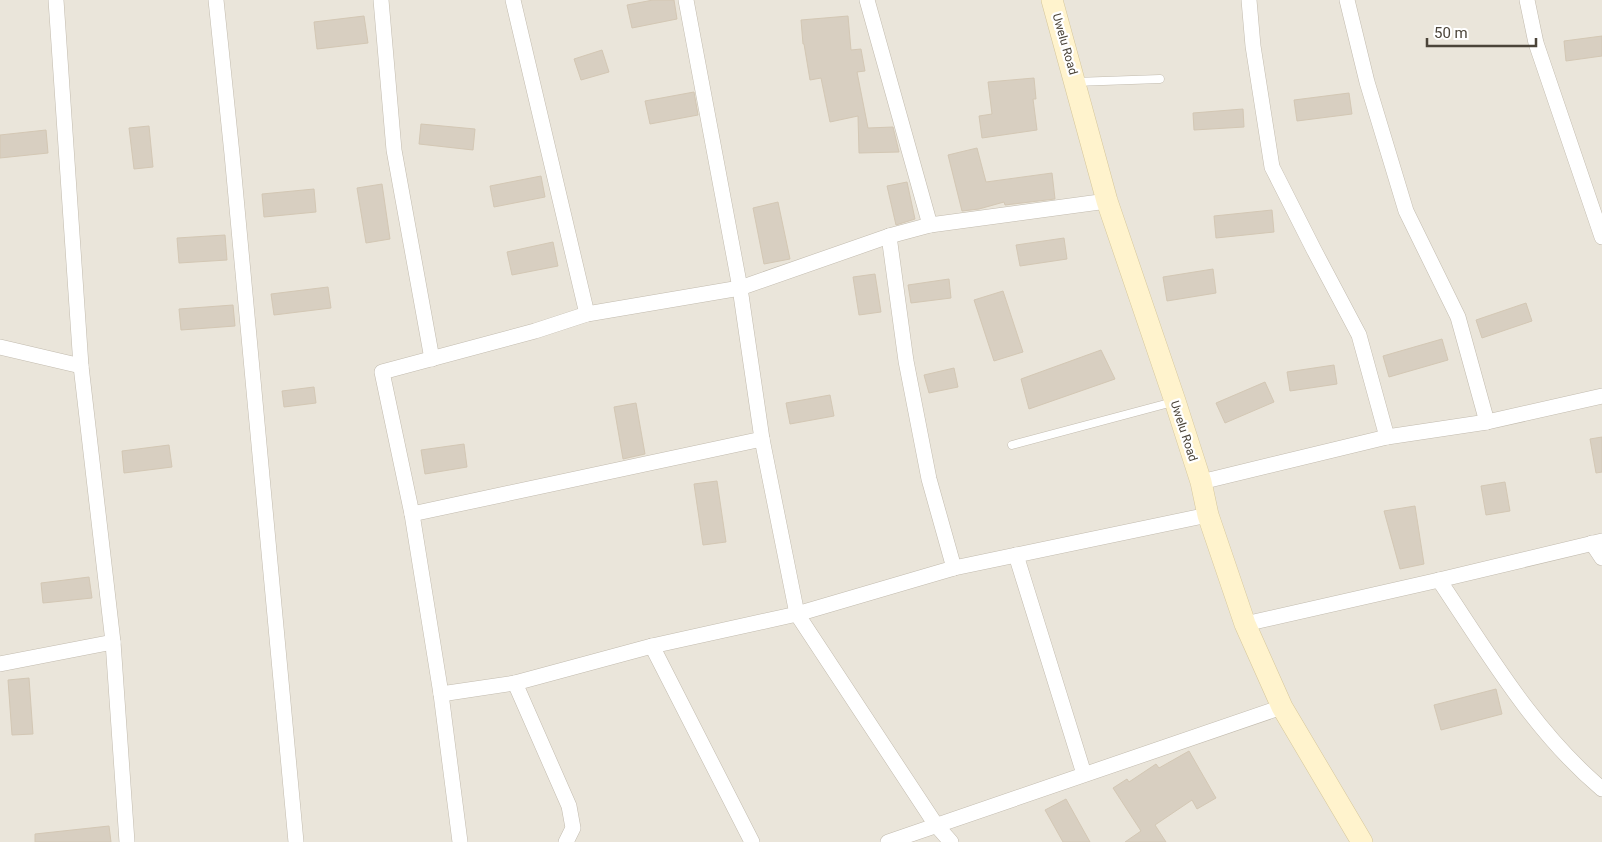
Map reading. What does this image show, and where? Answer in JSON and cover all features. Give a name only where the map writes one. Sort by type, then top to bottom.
[{"type":"street","points":[[56,0],[81,366],[113,642],[128,842]]},
{"type":"street","points":[[216,0],[296,842]]},
{"type":"street","points":[[381,0],[394,150],[432,359]]},
{"type":"street","points":[[514,0],[587,314]]},
{"type":"street","points":[[686,0],[740,288],[762,439],[796,614],[936,825],[951,842]]},
{"type":"street","points":[[866,0],[930,225]]},
{"type":"street","name":"Uwelu Road","points":[[1052,0],[1107,201],[1175,401],[1201,482],[1208,515],[1245,624],[1282,707],[1362,842]]},
{"type":"street","points":[[1249,0],[1253,46],[1272,167],[1359,335],[1388,437]]},
{"type":"street","points":[[1346,0],[1367,82],[1406,211],[1458,318],[1487,422]]},
{"type":"street","points":[[1527,0],[1536,43],[1602,237]]},
{"type":"street","points":[[460,842],[441,694],[412,514],[382,372],[535,331],[587,314],[740,288],[889,236],[930,225],[1107,201]]},
{"type":"street","points":[[889,236],[906,361],[929,479],[954,568]]},
{"type":"street","points":[[0,347],[81,366]]},
{"type":"street","points":[[1201,482],[1388,437],[1487,422],[1602,396]]},
{"type":"street","points":[[412,514],[762,439]]},
{"type":"street","points":[[441,694],[515,683],[652,646],[796,614],[954,568],[1208,515]]},
{"type":"street","points":[[1245,624],[1597,542],[1602,558]]},
{"type":"street","points":[[1016,555],[1084,774]]},
{"type":"street","points":[[1439,580],[1507,682],[1552,739],[1602,789]]},
{"type":"street","points":[[0,664],[113,642]]},
{"type":"street","points":[[652,646],[752,842]]},
{"type":"street","points":[[515,683],[569,806],[573,828],[566,842]]},
{"type":"street","points":[[888,842],[1282,707]]},
{"type":"lane","points":[[1075,82],[1160,79]]},
{"type":"lane","points":[[1012,445],[1175,401]]},
{"type":"shaded area","points":[[0,0],[1602,0],[1602,842],[0,842]]},
{"type":"building","points":[[653,0],[674,0],[677,19],[632,28],[627,5]]},
{"type":"building","points":[[364,16],[368,43],[317,49],[314,22]]},
{"type":"building","points":[[848,16],[851,50],[861,49],[865,71],[857,72],[868,128],[893,127],[899,152],[859,153],[858,116],[830,122],[821,78],[810,80],[803,44],[801,20]]},
{"type":"building","points":[[1602,36],[1602,56],[1566,61],[1564,41]]},
{"type":"building","points":[[602,50],[609,72],[581,80],[574,59]]},
{"type":"building","points":[[1034,78],[1036,99],[1033,99],[1037,130],[982,138],[979,116],[992,114],[988,82]]},
{"type":"building","points":[[694,92],[698,115],[650,124],[645,101]]},
{"type":"building","points":[[1349,93],[1352,114],[1297,121],[1294,100]]},
{"type":"building","points":[[1243,109],[1244,127],[1194,130],[1193,113]]},
{"type":"building","points":[[421,124],[475,129],[473,150],[419,144]]},
{"type":"building","points":[[149,126],[153,167],[134,169],[129,128]]},
{"type":"building","points":[[46,130],[48,153],[0,158],[0,135]]},
{"type":"building","points":[[977,148],[986,182],[1052,173],[1055,199],[1005,205],[1004,202],[979,209],[962,211],[948,155]]},
{"type":"building","points":[[541,176],[545,197],[494,207],[490,186]]},
{"type":"building","points":[[907,182],[915,219],[896,225],[887,186]]},
{"type":"building","points":[[382,184],[390,239],[366,243],[357,188]]},
{"type":"building","points":[[314,189],[316,212],[264,217],[262,194]]},
{"type":"building","points":[[778,202],[790,259],[764,264],[753,208]]},
{"type":"building","points":[[1272,210],[1274,232],[1216,238],[1214,216]]},
{"type":"building","points":[[225,235],[227,260],[179,263],[177,238]]},
{"type":"building","points":[[1064,238],[1067,259],[1020,266],[1016,245]]},
{"type":"building","points":[[553,242],[558,266],[512,275],[507,252]]},
{"type":"building","points":[[1213,269],[1216,293],[1167,301],[1163,277]]},
{"type":"building","points":[[875,274],[881,312],[859,315],[853,277]]},
{"type":"building","points":[[949,279],[951,298],[911,303],[908,285]]},
{"type":"building","points":[[328,287],[331,308],[274,315],[271,294]]},
{"type":"building","points":[[1003,291],[1023,352],[994,361],[974,300]]},
{"type":"building","points":[[1526,303],[1532,321],[1482,338],[1476,320]]},
{"type":"building","points":[[233,305],[235,326],[181,330],[179,309]]},
{"type":"building","points":[[1442,339],[1448,360],[1389,377],[1383,356]]},
{"type":"building","points":[[1101,350],[1115,379],[1029,409],[1021,379]]},
{"type":"building","points":[[1334,365],[1337,384],[1290,391],[1287,372]]},
{"type":"building","points":[[954,368],[958,387],[929,393],[924,375]]},
{"type":"building","points":[[1265,382],[1274,402],[1225,423],[1216,403]]},
{"type":"building","points":[[314,387],[316,403],[284,407],[282,391]]},
{"type":"building","points":[[830,395],[834,416],[790,424],[786,403]]},
{"type":"building","points":[[636,403],[645,454],[623,459],[614,407]]},
{"type":"building","points":[[1602,437],[1602,472],[1596,473],[1590,439]]},
{"type":"building","points":[[464,444],[467,467],[425,474],[421,450]]},
{"type":"building","points":[[169,445],[172,467],[124,473],[122,451]]},
{"type":"building","points":[[717,481],[726,542],[703,545],[694,484]]},
{"type":"building","points":[[1505,482],[1510,511],[1486,515],[1481,486]]},
{"type":"building","points":[[1415,506],[1424,564],[1400,569],[1384,511]]},
{"type":"building","points":[[89,577],[92,598],[43,603],[41,583]]},
{"type":"building","points":[[29,678],[33,734],[12,735],[8,680]]},
{"type":"building","points":[[1496,689],[1502,714],[1441,730],[1434,705]]},
{"type":"building","points":[[1189,751],[1216,798],[1197,809],[1192,800],[1155,825],[1166,842],[1125,842],[1141,831],[1113,788],[1127,779],[1129,782],[1156,764],[1159,768]]},
{"type":"building","points":[[1066,799],[1090,842],[1063,842],[1045,810]]},
{"type":"building","points":[[109,826],[111,842],[35,842],[35,834]]}]
